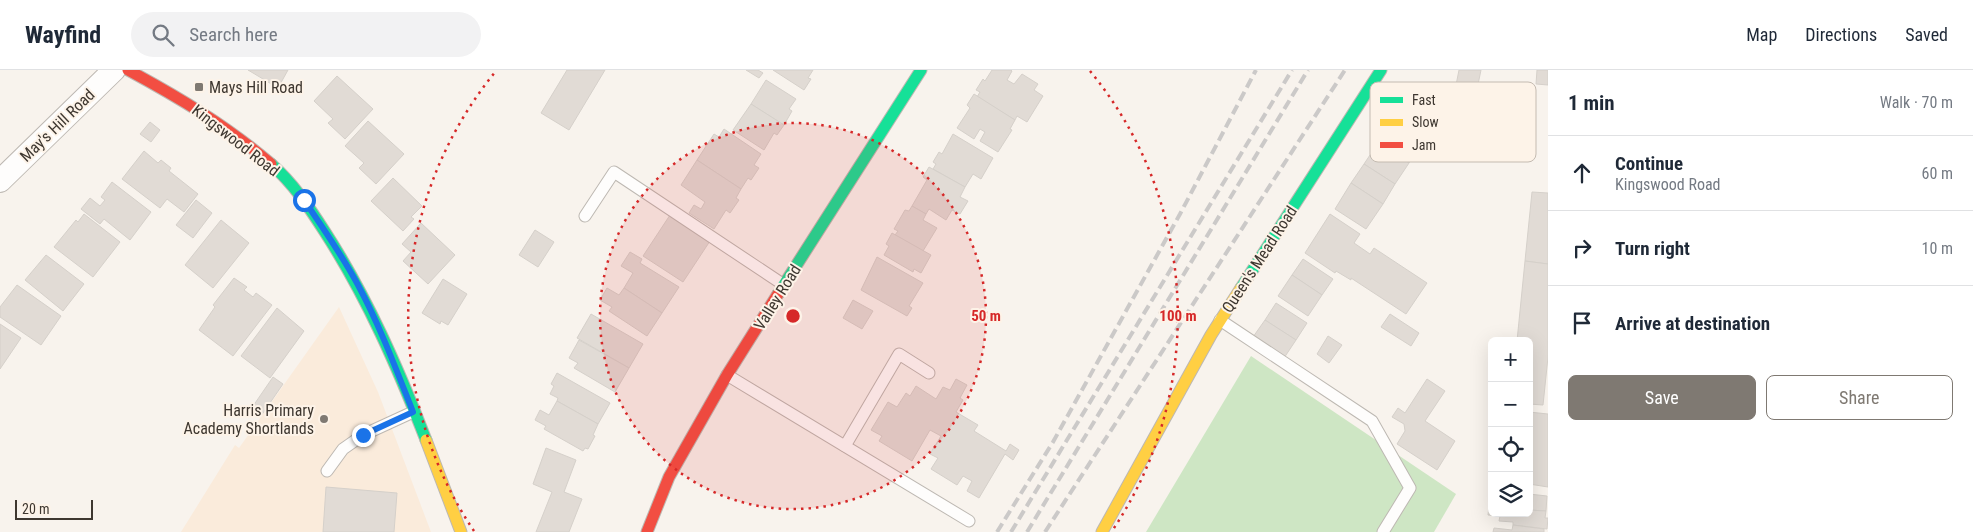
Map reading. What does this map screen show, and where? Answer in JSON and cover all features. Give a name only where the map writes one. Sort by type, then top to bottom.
[{"type":"street","name":"May's Hill Road","points":[[0,181],[114,70]]},
{"type":"street","name":"Kingswood Road","points":[[128,70],[181,98],[237,136],[277,169],[304,200],[331,240],[358,286],[389,351],[461,532]]},
{"type":"street","name":"Valley Road","points":[[647,532],[669,477],[727,374],[920,70]]},
{"type":"street","name":"Queen's Mead Road","points":[[1373,82],[1381,70]]},
{"type":"street","name":"Queen's Mead Road","points":[[1102,532],[1220,320],[1370,87]]},
{"type":"lane","points":[[585,216],[614,172],[784,285]]},
{"type":"lane","points":[[1220,320],[1372,421],[1410,488],[1383,532]]},
{"type":"lane","points":[[845,446],[899,354],[929,373]]},
{"type":"lane","points":[[727,374],[969,521]]},
{"type":"lane","points":[[327,471],[343,449],[363,435],[413,412]]},
{"type":"shaded area","name":"Harris Primary Academy Shortlands","points":[[339,307],[378,392],[431,532],[181,532],[235,445],[239,448]]},
{"type":"green space","points":[[1251,356],[1456,494],[1434,532],[1146,532]]},
{"type":"building","points":[[248,70],[288,70],[278,88]]},
{"type":"building","points":[[567,70],[605,70],[569,130],[541,113]]},
{"type":"building","points":[[746,70],[758,70],[763,73],[759,78]]},
{"type":"building","points":[[773,70],[813,70],[808,78],[811,79],[804,90]]},
{"type":"building","points":[[992,70],[1011,70],[1007,80],[1014,84],[1022,74],[1038,84],[1034,90],[1043,96],[1027,122],[1017,116],[1015,120],[977,97],[980,92],[976,90]]},
{"type":"building","points":[[1459,70],[1481,70],[1478,82],[1457,82]]},
{"type":"building","points":[[1537,70],[1548,70],[1548,85],[1536,84]]},
{"type":"building","points":[[337,76],[373,109],[345,139],[328,123],[333,119],[314,101]]},
{"type":"building","points":[[766,80],[796,99],[789,109],[792,111],[784,125],[751,104]]},
{"type":"building","points":[[974,94],[1015,120],[1010,129],[1012,130],[998,152],[980,141],[985,132],[980,129],[974,139],[957,128],[970,108],[967,105]]},
{"type":"building","points":[[751,104],[784,125],[777,135],[774,133],[764,150],[733,130]]},
{"type":"building","points":[[368,121],[404,154],[376,184],[359,168],[364,163],[345,146]]},
{"type":"building","points":[[150,122],[160,130],[151,142],[140,134]]},
{"type":"building","points":[[724,129],[761,154],[754,165],[759,168],[751,180],[748,178],[741,189],[697,160],[714,134],[719,137]]},
{"type":"building","points":[[953,134],[993,158],[981,179],[973,174],[965,187],[933,169],[936,164],[933,162],[939,152],[942,154]]},
{"type":"building","points":[[144,151],[158,163],[161,160],[171,168],[169,171],[198,194],[184,212],[167,199],[160,208],[122,179]]},
{"type":"building","points":[[1370,155],[1370,162],[1409,163],[1395,184],[1364,164]]},
{"type":"building","points":[[697,160],[741,189],[736,198],[739,200],[730,213],[726,210],[714,229],[689,213],[694,205],[701,209],[705,202],[681,185]]},
{"type":"building","points":[[1364,164],[1395,184],[1383,204],[1351,183]]},
{"type":"building","points":[[929,167],[965,187],[960,197],[968,201],[960,214],[952,210],[946,220],[929,209],[926,214],[912,206],[927,180],[923,177]]},
{"type":"building","points":[[393,178],[422,206],[411,217],[414,219],[403,231],[371,201]]},
{"type":"building","points":[[112,182],[151,212],[130,240],[104,219],[100,224],[81,209],[90,198],[100,206],[105,200],[101,197]]},
{"type":"building","points":[[1351,183],[1383,204],[1366,229],[1335,209]]},
{"type":"building","points":[[1532,192],[1548,193],[1548,264],[1525,261]]},
{"type":"building","points":[[196,200],[212,213],[193,238],[176,225]]},
{"type":"building","points":[[912,206],[926,214],[923,220],[937,228],[923,251],[895,235],[898,231],[894,229],[905,210],[909,211]]},
{"type":"building","points":[[84,214],[120,242],[93,277],[54,247],[76,220],[78,222]]},
{"type":"building","points":[[1330,214],[1360,234],[1354,243],[1370,254],[1374,248],[1427,283],[1406,314],[1351,278],[1351,280],[1336,271],[1335,273],[1305,253]]},
{"type":"building","points":[[670,215],[710,241],[683,282],[643,256]]},
{"type":"building","points":[[221,220],[249,243],[213,288],[185,265]]},
{"type":"building","points":[[421,223],[455,255],[428,284],[403,261],[411,252],[402,244]]},
{"type":"building","points":[[535,230],[554,242],[538,267],[519,255]]},
{"type":"building","points":[[892,233],[931,255],[921,273],[914,269],[913,272],[884,255],[889,246],[886,244]]},
{"type":"building","points":[[630,252],[642,259],[640,263],[679,287],[662,313],[624,288],[633,273],[621,266]]},
{"type":"building","points":[[46,255],[84,284],[63,311],[25,280]]},
{"type":"building","points":[[877,257],[923,283],[909,306],[912,308],[907,316],[861,290]]},
{"type":"building","points":[[1303,259],[1333,279],[1322,295],[1292,275]]},
{"type":"building","points":[[1525,261],[1548,264],[1548,357],[1543,405],[1533,404],[1533,337],[1517,337]]},
{"type":"building","points":[[1292,275],[1322,295],[1308,316],[1278,296]]},
{"type":"building","points":[[234,278],[247,287],[244,290],[253,297],[256,293],[272,305],[233,356],[199,330],[215,307],[213,305]]},
{"type":"building","points":[[443,279],[467,294],[448,325],[441,321],[440,324],[422,313]]},
{"type":"building","points":[[17,285],[61,316],[41,345],[0,317],[0,307]]},
{"type":"building","points":[[607,288],[619,295],[624,288],[662,313],[647,336],[609,311],[612,307],[600,300]]},
{"type":"building","points":[[853,300],[873,311],[862,329],[843,318]]},
{"type":"building","points":[[1276,303],[1307,323],[1296,340],[1265,320]]},
{"type":"building","points":[[277,308],[304,331],[270,378],[241,356]]},
{"type":"building","points":[[591,314],[643,344],[629,368],[577,338]]},
{"type":"building","points":[[1390,314],[1419,333],[1411,346],[1381,327]]},
{"type":"building","points":[[1265,320],[1296,340],[1284,358],[1253,337]]},
{"type":"building","points":[[0,324],[21,338],[0,369]]},
{"type":"building","points":[[1328,336],[1342,345],[1329,363],[1317,354]]},
{"type":"building","points":[[579,340],[629,368],[615,392],[574,368],[578,363],[569,358]]},
{"type":"building","points":[[557,373],[610,403],[598,424],[557,401],[558,398],[550,394],[554,386],[551,384]]},
{"type":"building","points":[[273,377],[283,384],[261,416],[251,409]]},
{"type":"building","points":[[956,379],[967,385],[960,398],[963,400],[956,412],[978,425],[974,431],[1006,451],[1010,444],[1019,450],[1013,460],[1005,454],[979,498],[967,491],[972,481],[963,476],[957,485],[931,469],[938,458],[930,454],[941,436],[930,430],[912,461],[879,441],[882,436],[871,430],[888,402],[897,407],[906,393],[910,396],[916,386],[936,399],[943,387],[950,390]]},
{"type":"building","points":[[1427,379],[1445,391],[1425,421],[1455,441],[1437,470],[1397,444],[1405,431],[1404,424],[1392,417],[1398,408],[1405,413]]},
{"type":"building","points":[[557,401],[598,424],[593,435],[595,436],[588,449],[585,448],[583,451],[544,429],[546,426],[535,420],[540,410],[549,415]]},
{"type":"building","points":[[1533,412],[1548,414],[1548,487],[1533,485]]},
{"type":"building","points":[[546,448],[576,460],[564,492],[582,499],[569,532],[536,532],[552,492],[533,484]]},
{"type":"building","points":[[326,487],[397,493],[394,532],[323,532]]},
{"type":"building","points":[[1533,494],[1547,496],[1546,511],[1533,510]]},
{"type":"building","points":[[1533,510],[1546,511],[1545,518],[1548,518],[1547,529],[1513,525],[1513,522],[1499,521],[1500,517],[1533,517]]},
{"type":"building","points":[[1513,525],[1544,529],[1544,532],[1493,532],[1494,528],[1512,530]]},
{"type":"railway","points":[[997,532],[1053,442],[1180,214],[1256,70]]},
{"type":"railway","points":[[1011,532],[1292,70]]},
{"type":"railway","points":[[1027,532],[1308,70]]},
{"type":"railway","points":[[1045,532],[1345,70]]},
{"type":"traffic: fast","points":[[778,294],[921,70]]},
{"type":"traffic: fast","points":[[1373,82],[1381,70]]},
{"type":"traffic: fast","points":[[1241,288],[1370,87]]},
{"type":"traffic: fast","points":[[271,164],[294,187],[307,205],[355,282],[393,360],[426,440]]},
{"type":"traffic: slow","points":[[1102,532],[1211,335],[1241,288]]},
{"type":"traffic: slow","points":[[426,440],[461,532]]},
{"type":"traffic: jam","points":[[128,70],[202,113],[237,137],[271,164]]},
{"type":"traffic: jam","points":[[647,532],[669,477],[727,375],[778,294]]},
{"type":"place","name":"Mays Hill Road","points":[[199,87]]},
{"type":"place","name":"Harris Primary Academy Shortlands","points":[[324,419]]},
{"type":"route","points":[[304,200],[331,240],[358,286],[389,351],[413,412],[363,435]]}]
